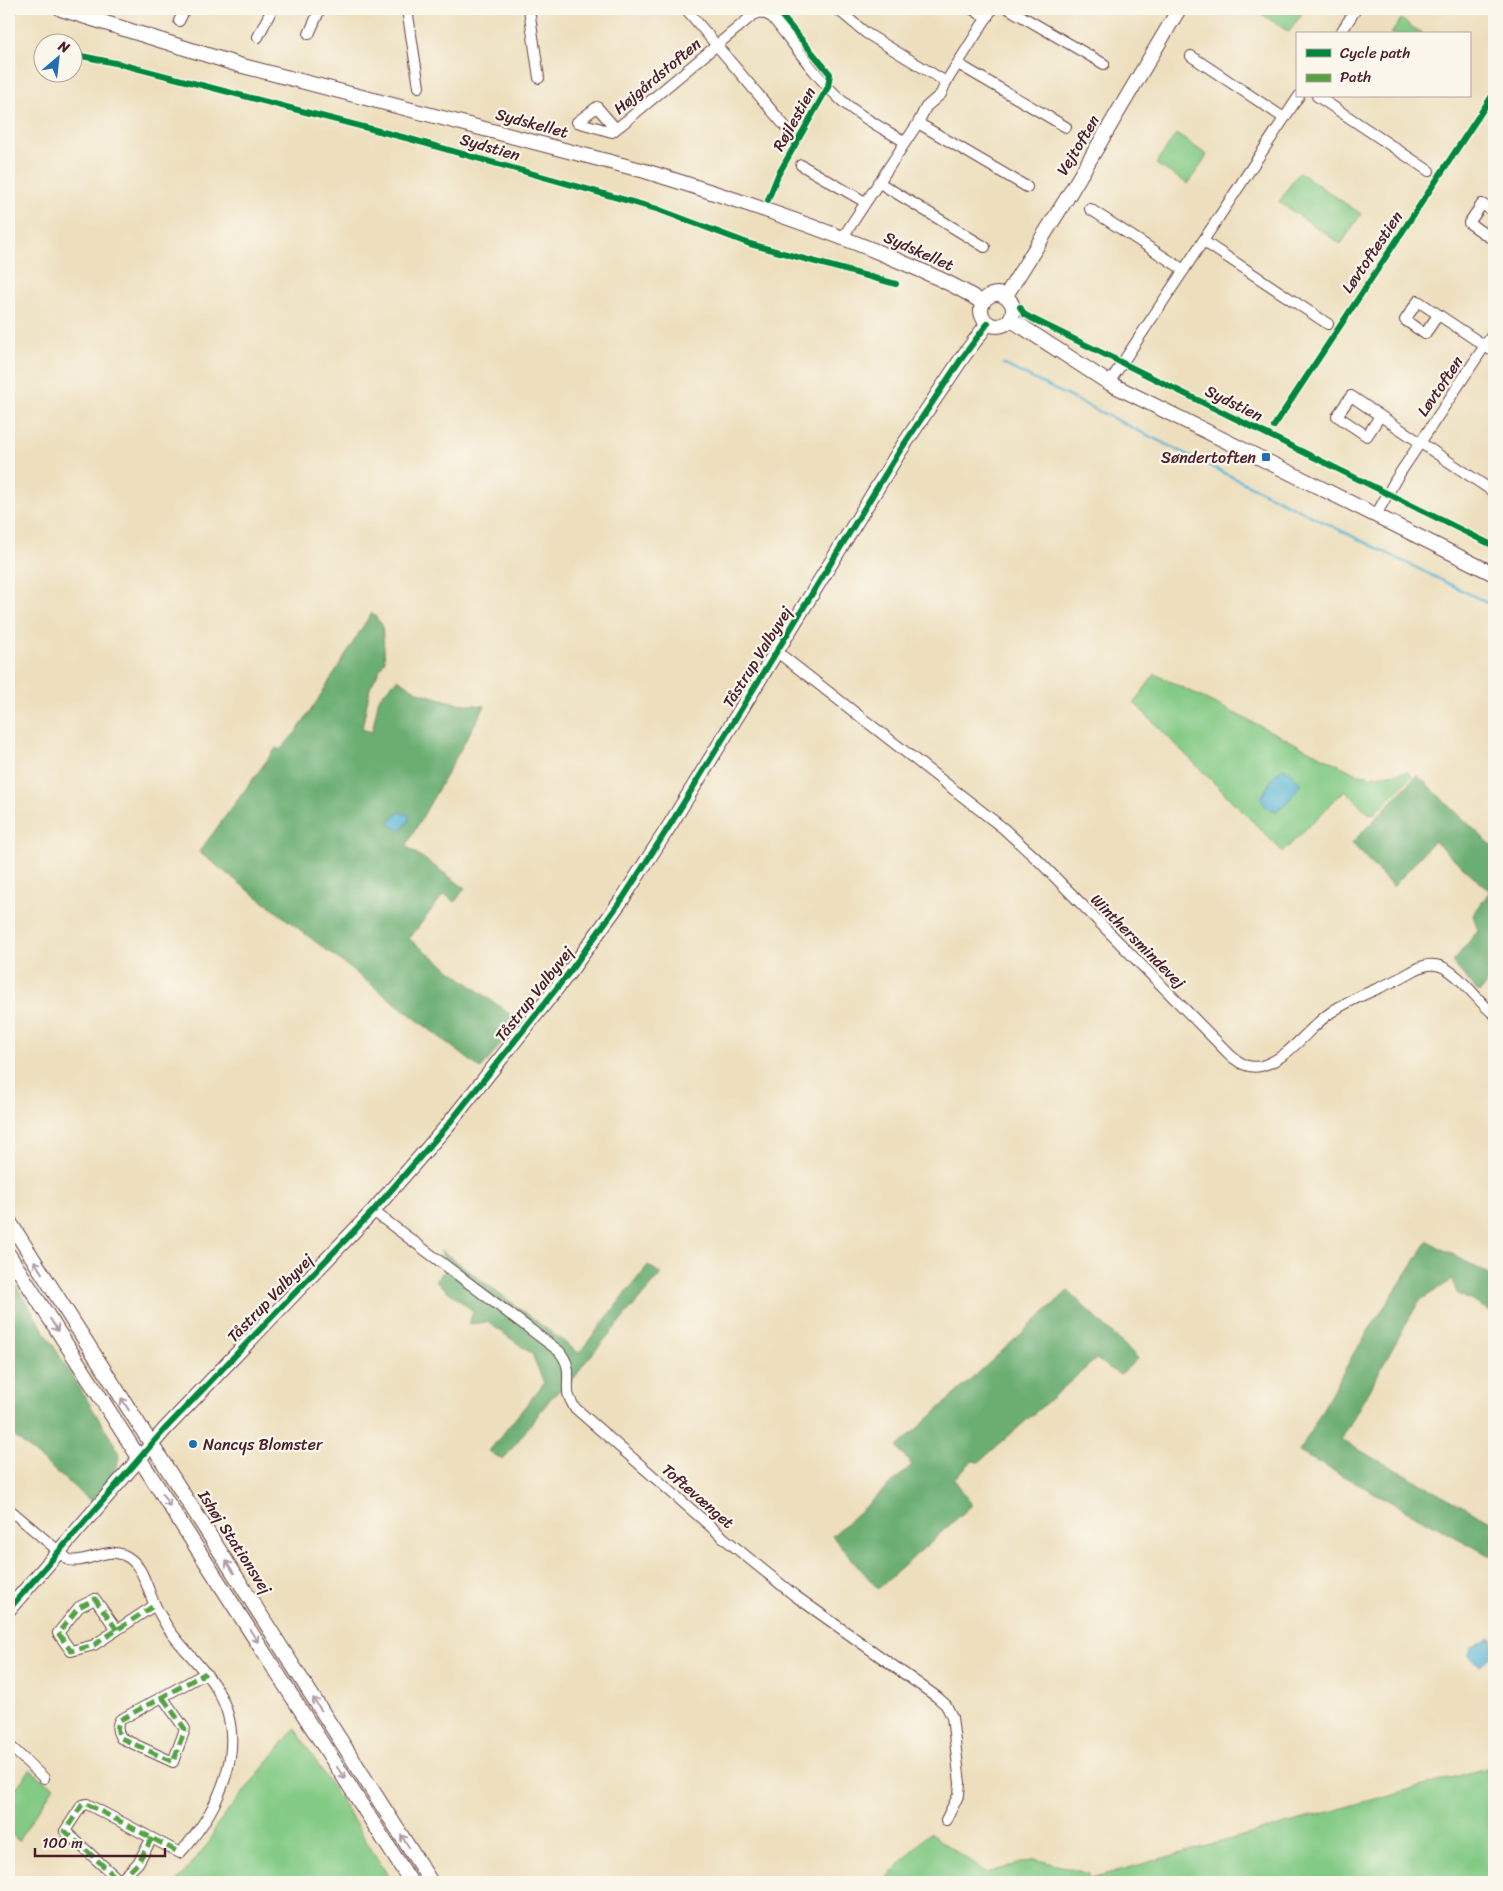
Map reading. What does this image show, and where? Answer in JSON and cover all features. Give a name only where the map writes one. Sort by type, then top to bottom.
[{"type":"street","name":"Sydskellet","points":[[61,9],[239,65],[645,171],[711,191],[843,238],[948,283],[983,303]]},
{"type":"street","points":[[179,21],[186,9]]},
{"type":"street","points":[[258,37],[272,9]]},
{"type":"street","points":[[309,34],[320,9]]},
{"type":"street","points":[[407,9],[419,87]]},
{"type":"street","points":[[529,9],[539,78]]},
{"type":"street","name":"Højgårdstoften","points":[[686,9],[789,131]]},
{"type":"street","points":[[837,9],[866,33],[946,82]]},
{"type":"street","points":[[843,238],[918,123],[926,107],[941,94],[946,82],[990,13],[972,9]]},
{"type":"street","points":[[1009,9],[1104,64]]},
{"type":"street","name":"Vejtoften","points":[[1005,297],[1067,198],[1180,9]]},
{"type":"street","points":[[1341,32],[1356,9]]},
{"type":"street","name":"Højgårdstoften","points":[[616,129],[716,45],[753,15],[760,12],[772,17],[828,87],[840,99],[855,111],[905,142]]},
{"type":"street","points":[[1191,56],[1284,118]]},
{"type":"street","points":[[958,64],[1066,127]]},
{"type":"street","points":[[1109,383],[1298,98]]},
{"type":"street","points":[[1320,98],[1429,170]]},
{"type":"street","points":[[918,123],[1027,187]]},
{"type":"street","points":[[801,165],[865,202]]},
{"type":"street","points":[[878,182],[985,248]]},
{"type":"street","points":[[1494,212],[1482,204],[1469,223],[1490,237],[1494,230]]},
{"type":"street","points":[[1090,209],[1184,270]]},
{"type":"street","points":[[1203,241],[1328,324]]},
{"type":"street","points":[[994,295],[1005,297],[1011,304],[1012,314],[1010,319],[1002,325],[988,323],[981,312],[983,303],[988,297],[994,295]]},
{"type":"street","name":"Løvtoften","points":[[1438,315],[1494,352]]},
{"type":"street","points":[[1010,319],[1109,383],[1494,574]]},
{"type":"street","name":"Tåstrup Valbyvej","points":[[9,1609],[140,1458],[373,1211],[447,1126],[526,1028],[618,906],[670,825],[899,452],[962,358],[988,323]]},
{"type":"street","name":"Løvtoften","points":[[1376,515],[1396,479],[1494,332]]},
{"type":"street","name":"Løvtoften","points":[[1380,416],[1494,492]]},
{"type":"street","name":"Winthersmindevej","points":[[776,651],[1003,828],[1039,861],[1231,1056],[1248,1067],[1260,1067],[1279,1058],[1328,1014],[1348,1001],[1401,978],[1421,966],[1438,965],[1450,971],[1494,1014]]},
{"type":"street","name":"Toftevænget","points":[[373,1211],[559,1351],[566,1360],[569,1370],[568,1394],[574,1407],[725,1540],[794,1595],[946,1705],[952,1717],[960,1783],[959,1794],[946,1820]]},
{"type":"street","name":"Ishøj Stationsvej","points":[[9,1221],[431,1882]]},
{"type":"street","points":[[9,1255],[411,1882]]},
{"type":"street","points":[[9,1509],[69,1560],[76,1561],[114,1552],[134,1562],[143,1574],[155,1605],[168,1628],[206,1673],[223,1702],[232,1733],[230,1764],[209,1816],[180,1853],[152,1838],[87,1804],[82,1805],[65,1831],[120,1881],[138,1863],[152,1838]]},
{"type":"street","points":[[117,1630],[95,1599],[79,1607],[58,1633],[71,1651],[94,1645],[117,1630],[155,1605]]},
{"type":"street","points":[[163,1698],[184,1729],[173,1762],[121,1738],[117,1726],[120,1720],[206,1673]]},
{"type":"street","points":[[9,1745],[44,1778]]},
{"type":"green space","points":[[1259,9],[1305,9],[1289,32],[1257,11]]},
{"type":"green space","points":[[1401,19],[1419,32],[1392,32]]},
{"type":"green space","points":[[1176,134],[1207,155],[1188,184],[1156,164]]},
{"type":"green space","points":[[1299,172],[1361,214],[1341,244],[1279,202]]},
{"type":"green space","points":[[372,612],[382,625],[385,660],[370,688],[362,729],[372,732],[379,698],[397,679],[421,693],[456,703],[485,706],[406,846],[465,888],[455,902],[444,894],[409,939],[519,1021],[481,1069],[199,852],[276,748],[280,750],[297,731]]},
{"type":"green space","points":[[1155,674],[1355,773],[1372,776],[1408,772],[1412,776],[1374,814],[1368,813],[1345,790],[1283,852],[1134,703]]},
{"type":"green space","points":[[1417,775],[1494,848],[1494,974],[1479,993],[1452,962],[1478,931],[1473,915],[1490,891],[1434,841],[1393,887],[1352,843]]},
{"type":"green space","points":[[1428,1241],[1494,1277],[1494,1313],[1457,1293],[1452,1280],[1419,1301],[1341,1440],[1494,1523],[1494,1558],[1299,1452],[1355,1351]]},
{"type":"green space","points":[[441,1250],[579,1353],[648,1265],[661,1274],[582,1366],[576,1376],[551,1398],[503,1460],[489,1451],[544,1383],[532,1354],[488,1322],[469,1324],[473,1311],[435,1281],[445,1270]]},
{"type":"green space","points":[[9,1274],[118,1450],[118,1464],[112,1478],[93,1503],[9,1432]]},
{"type":"green space","points":[[1068,1291],[1138,1358],[1120,1375],[1096,1359],[979,1462],[972,1461],[954,1479],[972,1505],[878,1589],[832,1536],[912,1465],[897,1447]]},
{"type":"green space","points":[[295,1728],[392,1882],[177,1882],[210,1841],[216,1826]]},
{"type":"green space","points":[[1494,1766],[1494,1882],[883,1882],[929,1833],[987,1873],[1035,1859],[1089,1874],[1088,1879]]},
{"type":"green space","points":[[30,1770],[54,1787],[18,1841],[9,1831],[9,1797]]},
{"type":"water","points":[[1282,768],[1291,772],[1301,785],[1289,800],[1276,811],[1266,808],[1261,798],[1272,779]]},
{"type":"water","points":[[399,812],[409,815],[409,821],[401,830],[389,823]]},
{"type":"water","points":[[1489,1638],[1492,1639],[1494,1654],[1480,1666],[1469,1655],[1471,1648]]},
{"type":"waterway","points":[[1003,364],[1494,606]]},
{"type":"marked path","points":[[117,1630],[95,1599],[79,1607],[58,1633],[71,1651],[94,1645],[155,1605]]},
{"type":"marked path","points":[[163,1698],[185,1729],[173,1762],[121,1738],[118,1729],[119,1722],[206,1673]]},
{"type":"marked path","points":[[152,1838],[138,1863],[120,1881],[65,1831],[82,1805],[87,1804],[180,1853]]},
{"type":"cycle path","name":"Røjlestien","points":[[768,200],[778,175],[828,87],[830,74],[776,9]]},
{"type":"cycle path","name":"Sydstien","points":[[82,56],[120,64],[410,139],[657,209],[750,244],[896,284]]},
{"type":"cycle path","name":"Løvtoftestien","points":[[1274,426],[1494,93]]},
{"type":"cycle path","name":"Sydstien","points":[[1020,307],[1024,314],[1031,318],[1494,546]]},
{"type":"cycle path","points":[[9,1609],[165,1429],[373,1211],[447,1126],[568,974],[623,898],[670,825],[899,452],[962,358],[988,323]]},
{"type":"place","name":"Søndertoften","points":[[1266,457]]},
{"type":"place","name":"Nancys Blomster","points":[[193,1444]]}]
